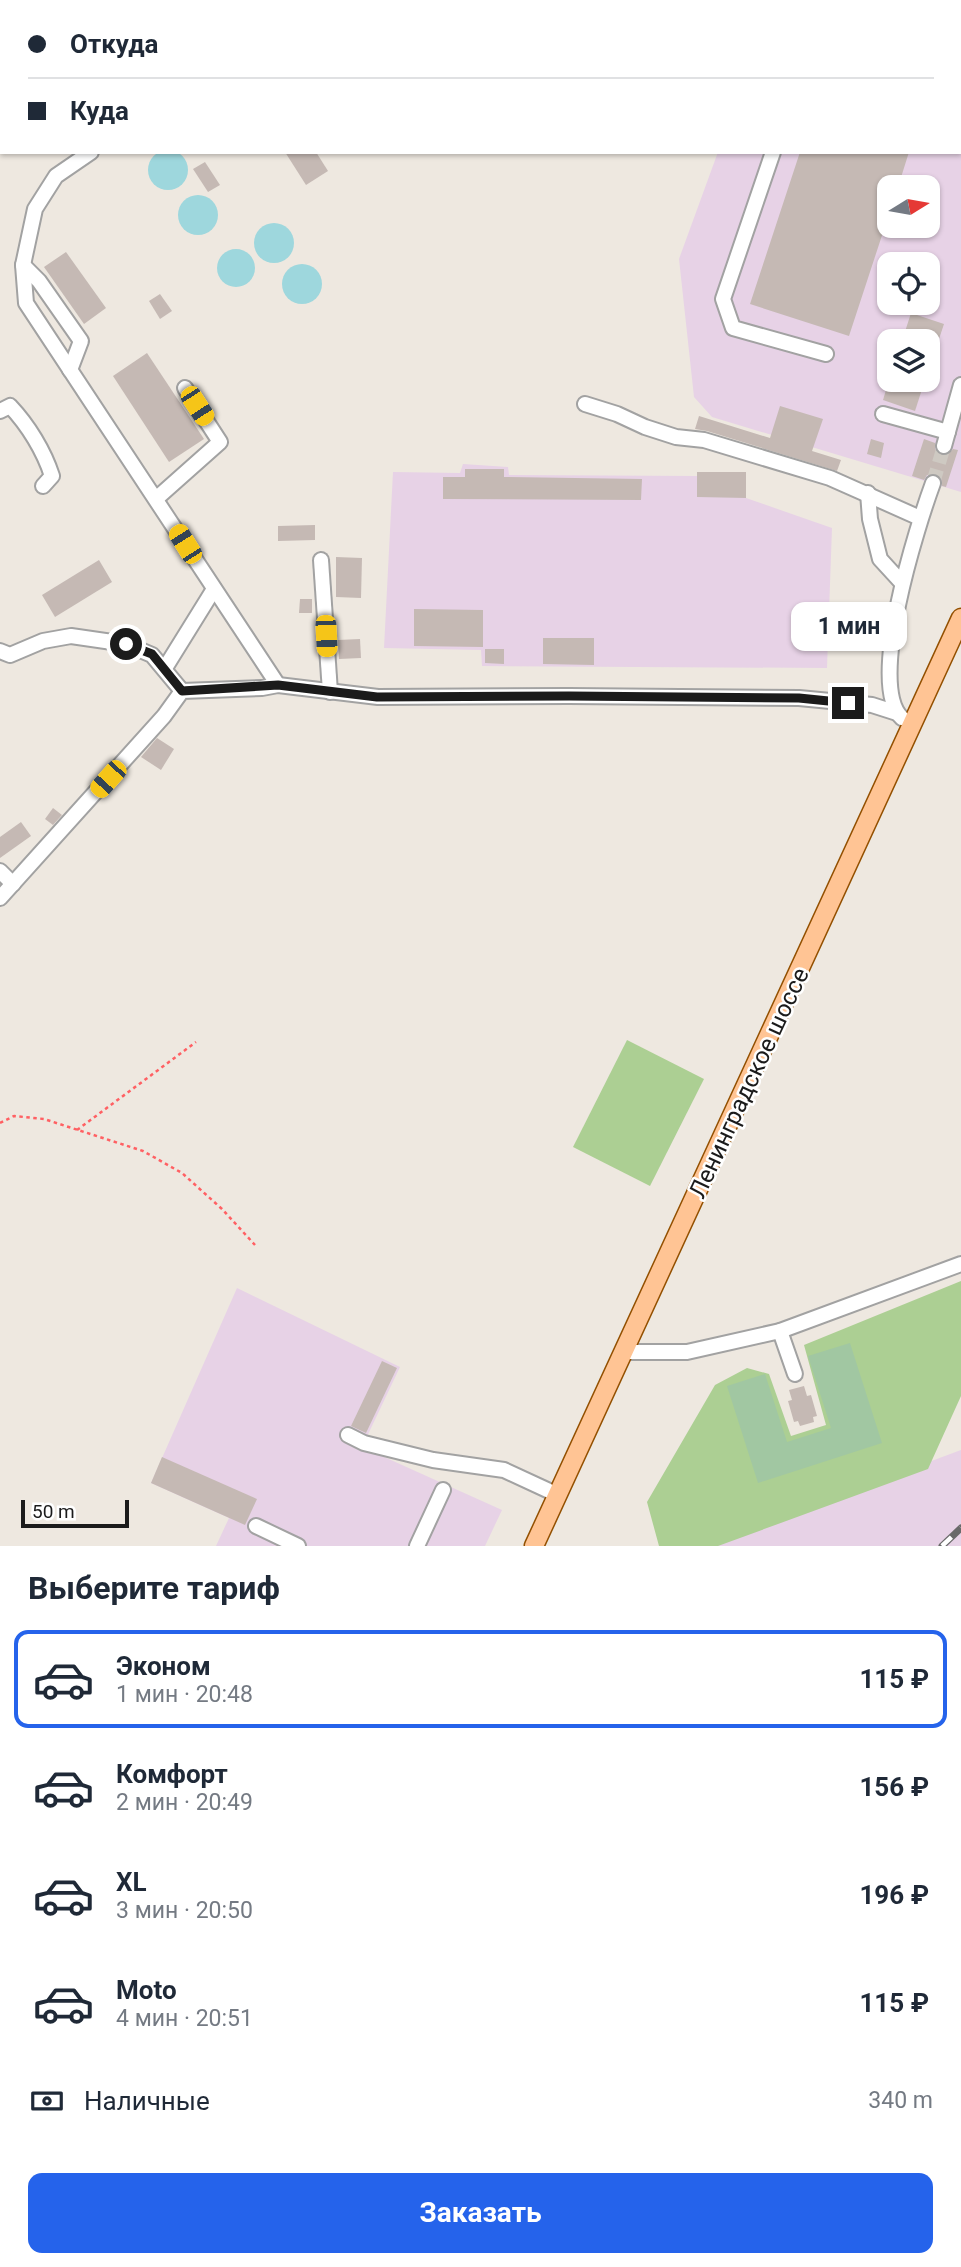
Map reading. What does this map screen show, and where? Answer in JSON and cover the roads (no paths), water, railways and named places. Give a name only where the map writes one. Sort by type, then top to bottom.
[{"type":"main road","name":"Ленинградское шоссе","points":[[534,1546],[961,618]]},
{"type":"street","points":[[88,154],[56,176],[35,209],[23,265],[26,303],[278,685]]},
{"type":"street","points":[[773,154],[723,299],[733,328],[826,354]]},
{"type":"street","points":[[23,265],[39,281],[82,341],[70,370]]},
{"type":"street","points":[[883,414],[946,439],[961,385]]},
{"type":"street","points":[[157,498],[220,442],[185,388]]},
{"type":"street","points":[[585,404],[676,438],[704,440],[830,478],[920,519]]},
{"type":"street","points":[[0,411],[10,406],[20,416],[47,460],[52,476],[43,486]]},
{"type":"street","points":[[897,713],[891,685],[891,639],[902,583],[933,483]]},
{"type":"street","points":[[868,494],[870,519],[880,559],[902,583]]},
{"type":"street","points":[[321,560],[330,692]]},
{"type":"street","points":[[165,668],[214,589]]},
{"type":"street","points":[[3,656],[43,641],[71,636],[126,644],[152,654],[182,691]]},
{"type":"street","points":[[182,691],[278,685],[377,697],[799,698],[872,705],[897,713],[912,727]]},
{"type":"street","points":[[0,898],[164,716],[182,691]]},
{"type":"street","points":[[0,871],[13,884]]},
{"type":"street","points":[[625,1352],[687,1352],[780,1331],[961,1264]]},
{"type":"street","points":[[780,1331],[795,1374]]},
{"type":"street","points":[[348,1435],[364,1443],[433,1460],[504,1470],[558,1495]]},
{"type":"street","points":[[417,1546],[443,1490]]},
{"type":"street","points":[[256,1526],[298,1546]]},
{"type":"water","points":[[157,154],[179,154],[186,162],[186,178],[176,188],[160,188],[150,178],[150,162]]},
{"type":"water","points":[[198,195],[212,201],[218,215],[212,229],[198,235],[184,229],[178,215],[184,201]]},
{"type":"water","points":[[274,223],[282,224],[288,229],[293,235],[293,251],[288,257],[282,262],[274,263],[266,262],[260,257],[255,251],[254,243],[255,235],[260,229],[266,224]]},
{"type":"water","points":[[236,249],[249,255],[255,268],[249,281],[236,287],[223,281],[217,268],[223,255]]},
{"type":"water","points":[[302,264],[310,265],[316,270],[321,276],[321,292],[316,298],[310,303],[302,304],[294,303],[288,298],[283,292],[282,284],[283,276],[288,270],[294,265]]},
{"type":"tunnel","points":[[933,483],[944,446]]},
{"type":"railway","points":[[942,1546],[961,1528]]}]
